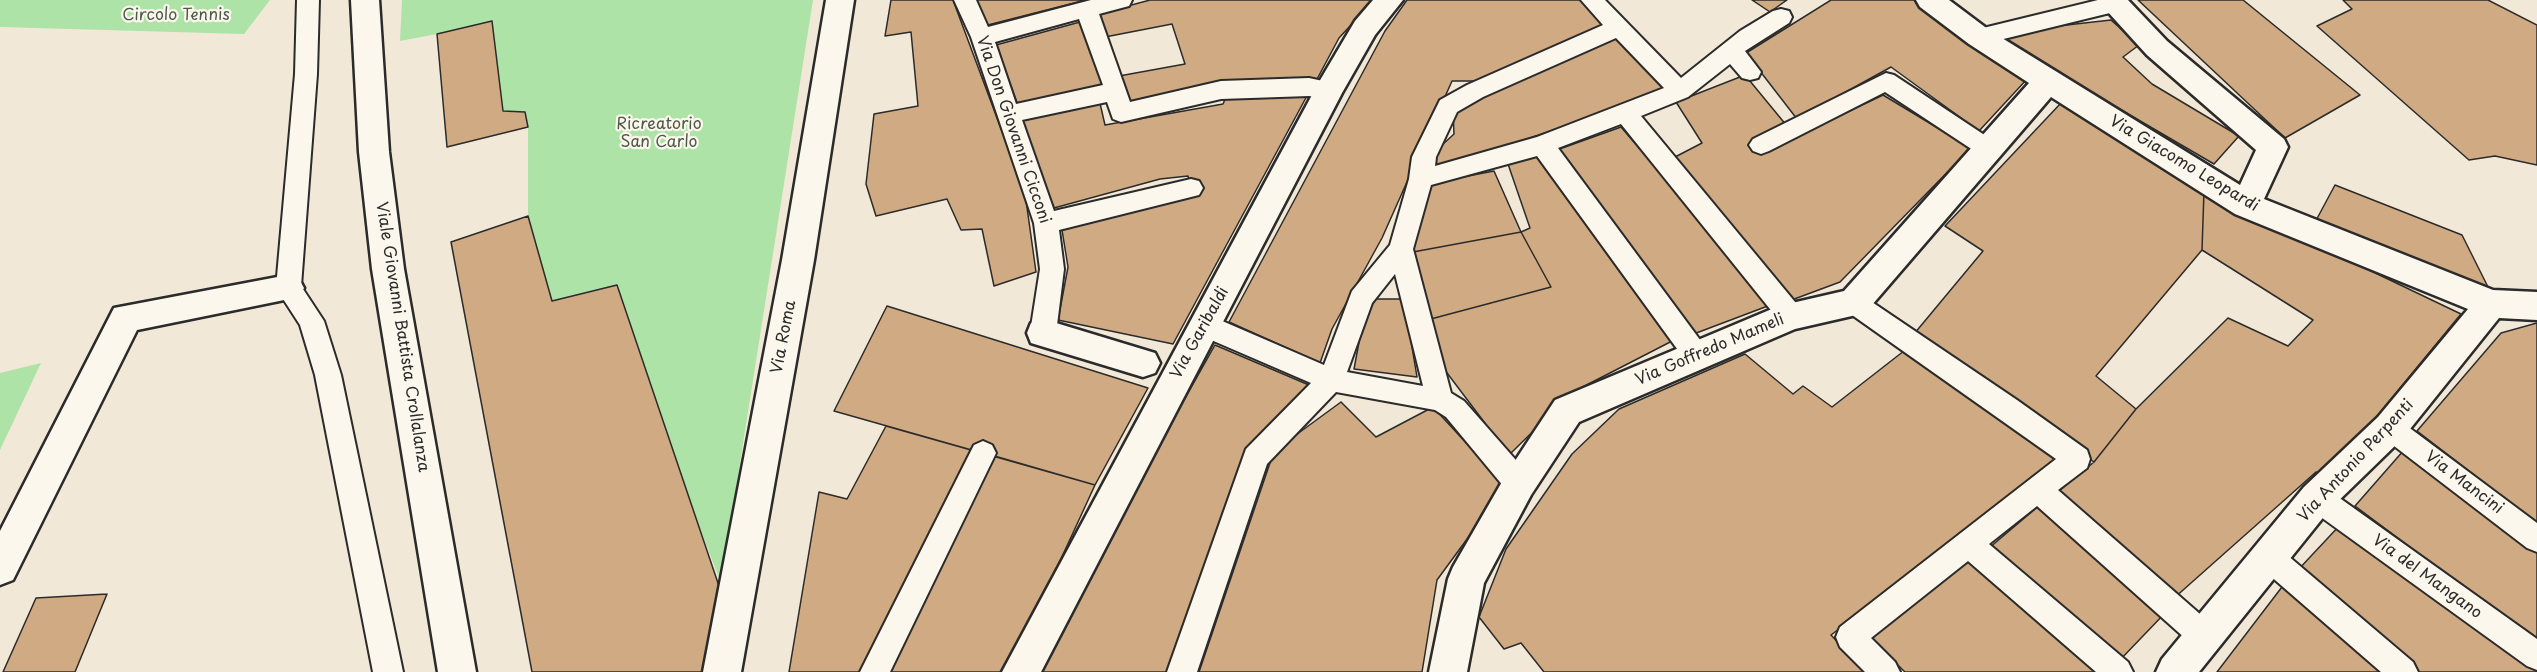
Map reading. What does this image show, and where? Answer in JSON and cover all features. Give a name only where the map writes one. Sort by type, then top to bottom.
[{"type":"street","name":"Viale Giovanni Battista Crollalanza","points":[[365,0],[374,152],[388,269],[457,672]]},
{"type":"street","name":"Via Roma","points":[[722,672],[798,260],[840,0]]},
{"type":"street","name":"Via Garibaldi","points":[[1021,672],[1329,90],[1365,27],[1389,0]]},
{"type":"street","name":"Via Giacomo Leopardi","points":[[1930,0],[1979,37],[2246,205],[2491,304],[2537,306]]},
{"type":"street","points":[[2113,2],[2157,48],[2273,147],[2246,205]]},
{"type":"street","points":[[1854,303],[1987,148],[2048,81]]},
{"type":"street","points":[[0,568],[126,318],[288,288]]},
{"type":"street","name":"Via Goffredo Mameli","points":[[1448,672],[1466,579],[1519,484],[1567,411],[1791,316],[1854,303]]},
{"type":"street","name":"Via Antonio Perpenti","points":[[2175,672],[2206,638],[2317,498],[2390,428],[2491,304]]},
{"type":"street","points":[[1044,333],[1143,363]]},
{"type":"lane","points":[[308,0],[306,74],[288,288],[311,321],[328,375],[388,672]]},
{"type":"lane","name":"Via Don Giovanni Cicconi","points":[[965,0],[982,37],[1046,223],[1052,269],[1044,333]]},
{"type":"lane","points":[[982,37],[1121,0]]},
{"type":"lane","points":[[1592,0],[1680,91]]},
{"type":"lane","points":[[1979,37],[2113,2]]},
{"type":"lane","points":[[1086,9],[1116,91],[1121,113],[1221,90],[1309,87],[1329,90]]},
{"type":"lane","points":[[1421,179],[1542,145],[1680,91],[1731,50],[1781,17]]},
{"type":"lane","points":[[1182,672],[1256,457],[1331,380],[1361,298],[1401,249],[1421,179],[1424,157],[1448,106],[1475,91],[1619,27]]},
{"type":"lane","points":[[1731,50],[1750,72]]},
{"type":"lane","points":[[1761,145],[1886,81],[1987,148]]},
{"type":"lane","points":[[1009,114],[1116,91]]},
{"type":"lane","points":[[1626,114],[1791,316]]},
{"type":"lane","points":[[1542,145],[1697,356]]},
{"type":"lane","points":[[1046,223],[1191,188]]},
{"type":"lane","points":[[1401,249],[1440,400]]},
{"type":"lane","points":[[1854,303],[2008,408],[2077,459],[1850,637],[1885,672]]},
{"type":"lane","points":[[1204,325],[1331,380],[1440,400],[1455,409],[1519,484]]},
{"type":"lane","name":"Via Mancini","points":[[2390,428],[2537,538]]},
{"type":"lane","points":[[875,672],[983,453]]},
{"type":"lane","points":[[2038,489],[2206,638]]},
{"type":"lane","name":"Via del Mangano","points":[[2317,498],[2537,656]]},
{"type":"lane","points":[[1970,545],[2118,672]]},
{"type":"lane","points":[[2270,558],[2403,672]]},
{"type":"green space","name":"Circolo Tennis","points":[[0,0],[270,0],[244,34],[0,27]]},
{"type":"green space","name":"Ricreatorio San Carlo","points":[[402,0],[813,0],[721,583],[682,482],[617,285],[552,301],[528,216],[528,127],[447,147],[437,34],[400,41]]},
{"type":"green space","points":[[41,363],[0,450],[0,373]]},
{"type":"building","points":[[891,0],[953,0],[1025,193],[1036,272],[994,286],[982,229],[961,230],[947,199],[876,216],[866,184],[874,114],[918,106],[911,32],[885,36]]},
{"type":"building","points":[[976,0],[1086,0],[984,26]]},
{"type":"building","points":[[1150,0],[1374,0],[1339,38],[1316,81],[1129,106],[1119,76],[1185,64],[1172,24],[1105,37],[1098,14]]},
{"type":"building","points":[[1407,0],[1582,0],[1606,23],[1482,81],[1452,81],[1382,238],[1332,329],[1320,363],[1229,322],[1385,31]]},
{"type":"building","points":[[1752,0],[1787,0],[1770,12]]},
{"type":"building","points":[[1831,0],[1914,0],[2028,78],[1979,131],[1891,67],[1797,119],[1746,53]]},
{"type":"building","points":[[2138,0],[2243,0],[2360,95],[2285,138]]},
{"type":"building","points":[[2343,0],[2488,0],[2537,25],[2537,165],[2495,156],[2469,160],[2317,26],[2352,9]]},
{"type":"building","points":[[2111,20],[2139,45],[2123,57],[2152,84],[2239,136],[2214,164],[2001,40],[2049,27]]},
{"type":"building","points":[[492,21],[503,111],[525,112],[528,127],[447,147],[437,34]]},
{"type":"building","points":[[1080,22],[1105,84],[1019,108],[996,45]]},
{"type":"building","points":[[1616,35],[1666,92],[1441,168],[1429,157],[1454,134],[1453,110]]},
{"type":"building","points":[[1745,75],[1787,126],[1761,153],[1883,95],[1971,148],[1840,282],[1789,301],[1675,157],[1702,143],[1676,102]]},
{"type":"building","points":[[1308,94],[1173,344],[1058,320],[1068,267],[1062,230],[1188,197],[1191,188],[1188,176],[1160,179],[1054,208],[1018,116],[1099,99],[1105,125],[1223,104],[1226,97]]},
{"type":"building","points":[[2061,103],[2204,191],[2202,250],[2096,376],[2136,409],[2094,462],[1914,334],[1983,251],[1945,226]]},
{"type":"building","points":[[1621,127],[1773,304],[1691,335],[1554,151]]},
{"type":"building","points":[[1544,155],[1676,339],[1573,392],[1509,455],[1435,357],[1427,320],[1551,287],[1521,232],[1530,228],[1508,164]]},
{"type":"building","points":[[1494,171],[1521,232],[1413,252],[1431,183]]},
{"type":"building","points":[[2335,185],[2462,235],[2489,289],[2313,226]]},
{"type":"building","points":[[2204,191],[2461,314],[2327,477],[2316,472],[2173,599],[2053,496],[2094,462],[2136,409],[2228,318],[2288,346],[2313,320],[2202,250]]},
{"type":"building","points":[[528,216],[552,301],[617,285],[720,589],[703,672],[532,672],[451,242]]},
{"type":"building","points":[[1521,232],[1551,287],[1427,320],[1413,252]]},
{"type":"building","points":[[1367,299],[1404,299],[1417,377],[1354,369]]},
{"type":"building","points":[[887,306],[1148,388],[1095,485],[834,411]]},
{"type":"building","points":[[2537,323],[2537,523],[2417,431],[2501,333]]},
{"type":"building","points":[[1215,345],[1309,385],[1248,454],[1200,593],[1167,672],[1037,672],[1111,530]]},
{"type":"building","points":[[1909,347],[2024,425],[2059,464],[1831,635],[1866,672],[1544,672],[1521,643],[1504,649],[1479,617],[1506,549],[1572,454],[1619,409],[1745,354],[1793,394],[1803,386],[1832,407]]},
{"type":"building","points":[[1341,402],[1376,437],[1433,407],[1506,486],[1437,580],[1422,672],[1199,672],[1274,451]]},
{"type":"building","points":[[886,426],[971,450],[860,672],[789,672],[819,492],[847,499]]},
{"type":"building","points":[[2404,450],[2537,548],[2537,642],[2355,506]]},
{"type":"building","points":[[991,455],[1095,485],[1009,672],[886,672]]},
{"type":"building","points":[[2041,504],[2166,612],[2119,661],[1989,548]]},
{"type":"building","points":[[2341,524],[2537,672],[2416,672],[2297,571]]},
{"type":"building","points":[[1971,560],[2105,672],[1905,672],[1869,637]]},
{"type":"building","points":[[2285,583],[2389,672],[2217,672]]},
{"type":"building","points":[[107,594],[75,672],[3,672],[36,598]]}]
